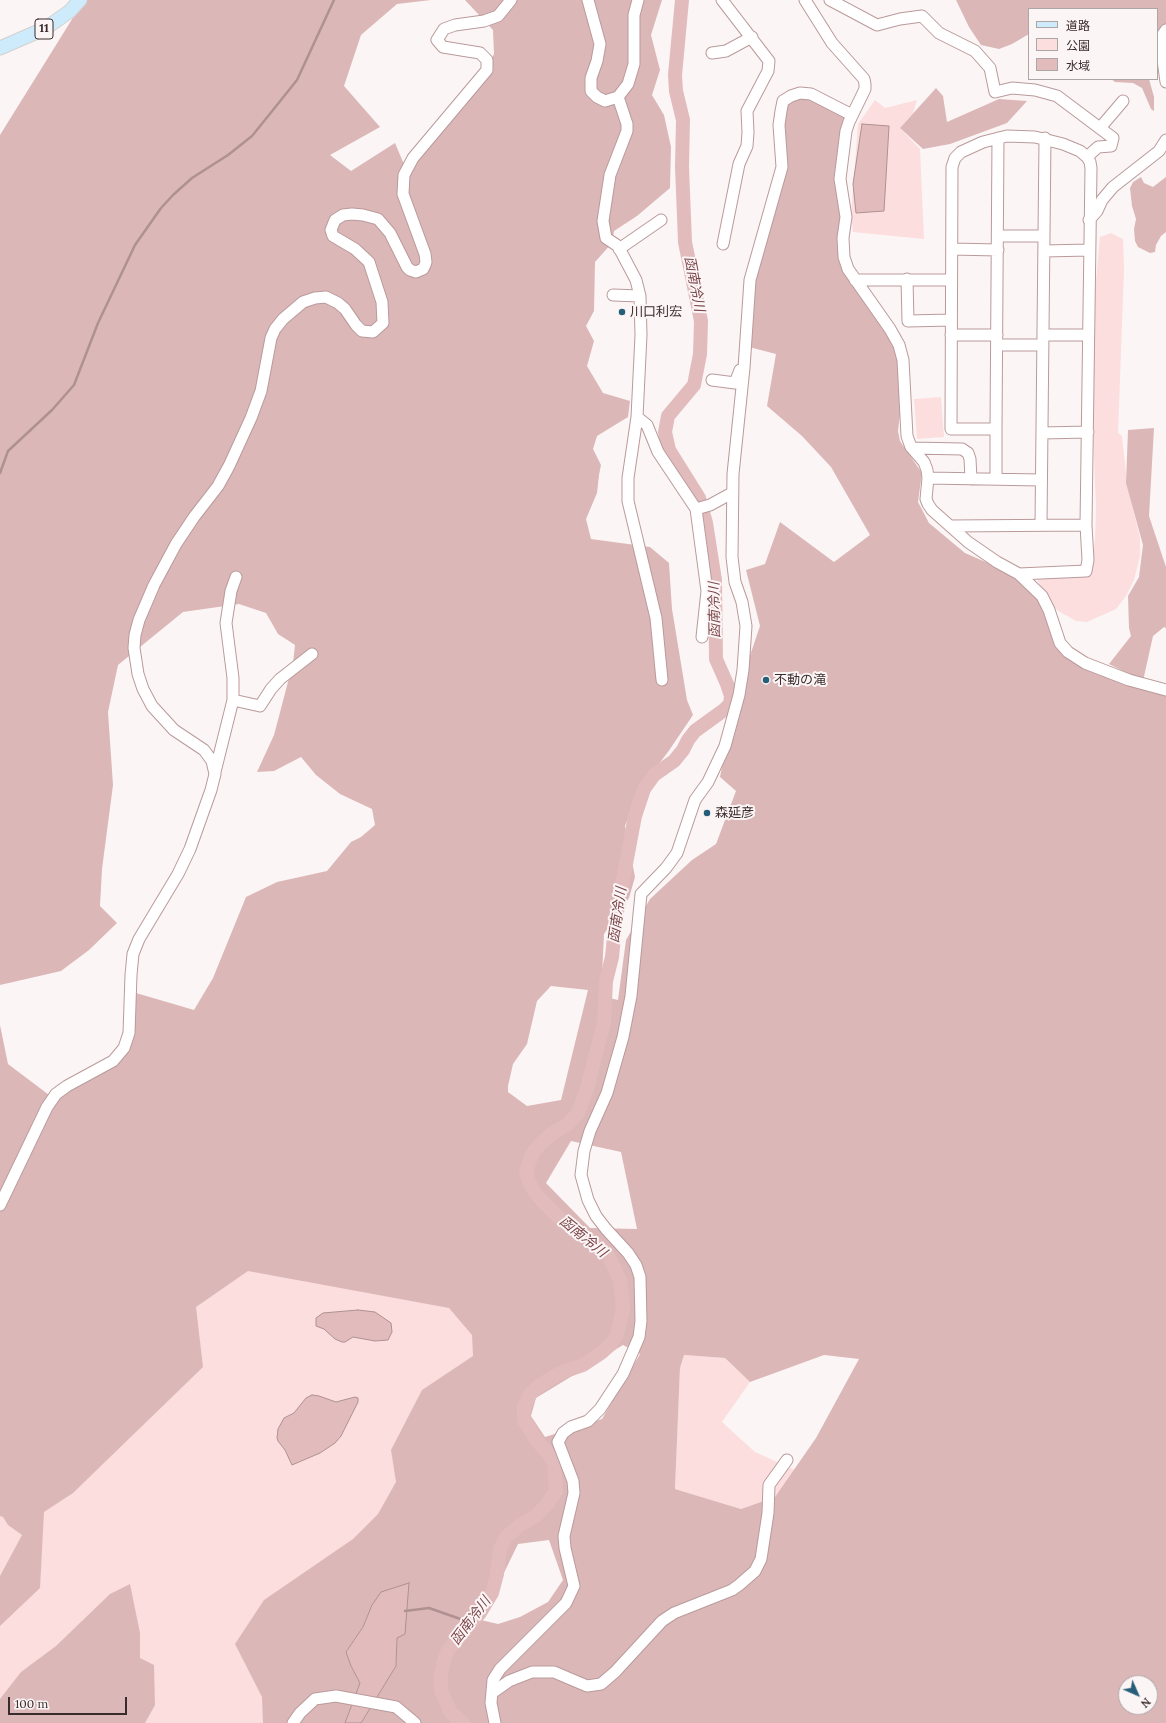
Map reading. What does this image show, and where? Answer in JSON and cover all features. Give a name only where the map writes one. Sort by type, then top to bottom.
[{"type":"main road","name":"11","points":[[0,48],[46,28],[66,14],[80,0]]},
{"type":"street","points":[[215,774],[212,761],[204,750],[174,730],[152,706],[143,689],[138,674],[134,648],[135,635],[139,620],[154,585],[176,544],[194,517],[218,486],[229,466],[251,418],[261,391],[272,338],[275,329],[283,319],[303,302],[315,298],[326,297],[338,302],[362,331],[373,332],[384,323],[382,302],[369,262],[355,249],[333,236],[331,230],[335,220],[343,215],[352,214],[378,219],[390,233],[406,267],[416,272],[423,269],[425,265],[424,254],[403,194],[404,175],[413,158],[487,70],[486,60],[480,52],[443,47],[437,40],[444,29],[455,25],[484,21],[498,16],[511,0]]},
{"type":"street","points":[[588,0],[600,44],[598,61],[592,78],[591,90],[597,97],[606,100],[618,97],[628,84],[634,64],[634,15],[638,0]]},
{"type":"street","points":[[722,0],[769,61],[768,71],[747,111],[747,146],[739,164],[722,244]]},
{"type":"street","points":[[805,0],[832,43],[864,79],[865,89],[846,131],[840,179],[846,218],[843,238],[844,257],[848,269],[890,329],[899,345],[903,360],[907,436],[912,448],[924,462],[928,478],[926,499],[928,504],[968,542],[997,562],[1019,574],[1042,596],[1049,610],[1060,643],[1068,652],[1085,663],[1129,680],[1166,690]]},
{"type":"street","points":[[830,0],[877,25],[900,19],[922,16],[938,33],[975,51],[990,68],[995,92],[1012,88],[1035,90],[1057,96],[1113,138],[1110,146],[1098,147],[1087,157]]},
{"type":"street","points":[[1166,30],[1161,37],[1166,82]]},
{"type":"street","points":[[712,53],[726,51],[752,37]]},
{"type":"street","points":[[495,1723],[491,1703],[493,1680],[500,1669],[566,1603],[574,1586],[565,1548],[564,1536],[574,1493],[573,1482],[558,1442],[563,1434],[571,1427],[588,1421],[600,1410],[623,1374],[639,1337],[641,1321],[640,1277],[636,1264],[596,1216],[588,1200],[582,1175],[584,1151],[590,1131],[607,1092],[616,1066],[623,1037],[631,996],[641,894],[666,868],[677,853],[695,800],[708,782],[725,746],[739,695],[743,670],[746,626],[742,602],[735,582],[732,557],[733,474],[744,368],[750,280],[782,167],[780,125],[783,101],[790,96],[800,93],[811,94],[852,115]]},
{"type":"street","points":[[618,97],[627,124],[627,131],[610,175],[603,221],[606,238],[619,249],[636,280],[640,296],[641,335],[637,417],[628,478],[628,501],[656,618],[662,680]]},
{"type":"street","points":[[1100,128],[1123,101]]},
{"type":"street","points":[[996,429],[951,429],[952,167],[955,158],[961,152],[983,142],[1007,136],[1045,138],[1074,149],[1087,157],[1091,168],[1089,220],[1086,525],[1088,560],[1086,571],[1019,574]]},
{"type":"street","points":[[996,479],[998,138]]},
{"type":"street","points":[[1041,525],[1040,480],[1042,433],[1045,138]]},
{"type":"street","points":[[1089,220],[1097,211],[1102,200],[1113,187],[1159,151],[1166,140]]},
{"type":"street","points":[[619,249],[661,220]]},
{"type":"street","points":[[998,236],[1044,236]]},
{"type":"street","points":[[952,249],[998,250]]},
{"type":"street","points":[[1044,251],[1089,250]]},
{"type":"street","points":[[907,279],[908,321],[951,320]]},
{"type":"street","points":[[855,280],[952,280]]},
{"type":"street","points":[[613,295],[640,296]]},
{"type":"street","points":[[951,335],[997,340],[1043,340],[1088,335]]},
{"type":"street","points":[[712,380],[736,383],[738,370],[744,368]]},
{"type":"street","points":[[637,417],[647,425],[658,452],[696,509],[707,591],[702,637]]},
{"type":"street","points":[[1042,433],[1088,432]]},
{"type":"street","points":[[912,448],[962,449],[968,453],[970,459],[971,479]]},
{"type":"street","points":[[928,478],[1040,480]]},
{"type":"street","points":[[696,509],[710,505],[732,493]]},
{"type":"street","points":[[950,526],[1086,525]]},
{"type":"street","points":[[0,1205],[47,1107],[56,1094],[67,1086],[113,1061],[124,1048],[129,1033],[130,975],[133,954],[139,939],[178,874],[190,849],[211,790],[233,700],[233,678],[226,623],[231,591],[236,577]]},
{"type":"street","points":[[233,700],[260,706],[270,689],[280,679],[312,654]]},
{"type":"street","points":[[492,1693],[509,1681],[532,1672],[554,1672],[587,1686],[601,1684],[615,1672],[662,1621],[674,1613],[732,1590],[739,1585],[755,1571],[761,1559],[768,1513],[769,1485],[787,1460]]},
{"type":"street","points":[[293,1723],[300,1713],[315,1699],[336,1696],[396,1707],[415,1723]]},
{"type":"green space","points":[[875,100],[885,108],[917,100],[913,113],[900,128],[920,149],[924,239],[853,232],[851,214],[858,124]]},
{"type":"green space","points":[[1111,233],[1123,239],[1124,270],[1118,433],[1122,436],[1127,483],[1140,538],[1140,556],[1134,580],[1126,596],[1116,609],[1087,622],[1076,621],[1050,605],[1035,575],[1089,572],[1095,540],[1096,508],[1091,383],[1094,302],[1100,237]]},
{"type":"green space","points":[[941,397],[944,437],[917,439],[914,399]]},
{"type":"green space","points":[[214,1246],[354,1256],[492,1329],[302,1723],[0,1723],[0,1514],[183,1303]]},
{"type":"green space","points":[[684,1355],[725,1358],[750,1382],[722,1422],[755,1452],[795,1470],[775,1497],[741,1509],[675,1489],[680,1368]]},
{"type":"shaded area","points":[[86,0],[431,0],[397,4],[361,35],[344,86],[380,127],[330,155],[351,171],[395,143],[406,169],[465,106],[494,54],[493,30],[465,0],[662,0],[651,35],[660,70],[652,95],[664,115],[671,147],[670,188],[637,216],[614,231],[612,243],[595,262],[594,311],[586,326],[594,341],[587,366],[603,393],[630,401],[628,417],[597,436],[593,449],[601,465],[597,493],[586,519],[591,539],[650,547],[669,563],[672,609],[687,700],[693,715],[658,765],[643,780],[625,826],[635,877],[629,898],[604,934],[601,996],[618,1000],[626,940],[650,899],[692,860],[716,844],[736,791],[720,777],[736,697],[760,626],[746,570],[765,564],[780,522],[834,562],[870,535],[831,467],[802,436],[767,406],[776,354],[749,347],[752,285],[783,160],[783,120],[788,100],[811,94],[850,119],[837,189],[842,232],[839,243],[899,345],[900,414],[898,431],[900,441],[922,473],[918,502],[929,523],[965,553],[997,567],[1039,593],[1069,656],[1166,688],[1166,1723],[361,1723],[396,1666],[397,1638],[372,1605],[363,1627],[346,1652],[351,1666],[360,1683],[345,1723],[263,1723],[262,1697],[235,1644],[264,1600],[353,1539],[378,1514],[396,1482],[391,1450],[422,1390],[473,1356],[472,1335],[449,1308],[248,1271],[196,1307],[203,1367],[73,1493],[44,1512],[40,1588],[0,1626],[0,1576],[22,1535],[8,1525],[3,1517],[0,1516],[0,1025],[8,1064],[57,1101],[87,1078],[100,1072],[130,1049],[136,993],[194,1010],[213,978],[246,897],[277,882],[327,871],[351,842],[361,837],[375,825],[372,809],[340,794],[316,775],[301,757],[274,771],[257,772],[274,735],[293,663],[295,645],[278,634],[266,613],[239,604],[183,612],[118,665],[108,712],[113,785],[102,869],[100,906],[117,923],[89,950],[61,971],[0,985],[0,135],[79,8]],"holes":[[[551,986],[588,990],[561,1100],[527,1106],[508,1092],[508,1086],[513,1064],[527,1044],[537,1001]],[[571,1141],[621,1152],[637,1229],[590,1228],[546,1183]],[[623,1345],[640,1354],[602,1419],[545,1437],[531,1416],[536,1398]],[[684,1355],[725,1358],[750,1382],[824,1355],[859,1359],[816,1438],[775,1497],[741,1509],[675,1489],[680,1368]],[[549,1540],[563,1580],[548,1602],[520,1617],[498,1624],[481,1620],[518,1544]]]},
{"type":"shaded area","points":[[956,0],[1166,0],[1166,25],[1158,34],[1158,8],[1028,8],[1028,35],[1012,44],[999,49],[981,45],[969,27]]},
{"type":"shaded area","points":[[1112,80],[1149,80],[1154,97],[1154,111],[1151,109],[1142,88],[1133,83],[1115,82]]},
{"type":"shaded area","points":[[936,88],[943,96],[947,122],[999,99],[1027,101],[1007,123],[950,144],[923,149],[900,128]]},
{"type":"shaded area","points":[[1141,177],[1144,183],[1153,187],[1166,177],[1166,232],[1161,236],[1156,245],[1155,252],[1150,253],[1138,247],[1135,241],[1134,229],[1136,219],[1132,206],[1130,188],[1133,182]]},
{"type":"shaded area","points":[[1154,428],[1149,516],[1166,567],[1166,628],[1164,627],[1153,636],[1143,681],[1109,664],[1131,636],[1129,628],[1128,596],[1139,577],[1143,545],[1126,483],[1128,430]]},
{"type":"shaded area","points":[[130,1584],[140,1633],[140,1658],[154,1665],[155,1705],[145,1723],[0,1723],[0,1699],[21,1672],[56,1646],[110,1594]]},
{"type":"water","points":[[862,124],[889,126],[884,211],[856,213],[853,184]]},
{"type":"water","points":[[358,1310],[375,1312],[391,1323],[392,1332],[388,1340],[375,1341],[353,1337],[345,1342],[342,1342],[335,1339],[324,1329],[316,1326],[316,1318],[323,1313]]},
{"type":"water","points":[[312,1395],[336,1402],[355,1397],[358,1398],[358,1402],[341,1436],[335,1443],[320,1453],[292,1465],[285,1450],[278,1441],[278,1429],[284,1418],[294,1413],[306,1398]]},
{"type":"water","points":[[409,1583],[405,1634],[397,1638],[396,1666],[361,1723],[345,1723],[360,1683],[351,1666],[346,1652],[363,1627],[372,1605],[381,1592]]},
{"type":"waterway","points":[[0,473],[8,451],[52,410],[74,385],[98,323],[135,245],[161,208],[192,178],[228,155],[252,136],[297,80],[334,0]]},
{"type":"waterway","name":"函南冷川","points":[[463,1723],[451,1713],[441,1691],[441,1675],[448,1650],[480,1613],[492,1593],[497,1574],[500,1549],[506,1537],[520,1525],[536,1516],[548,1503],[556,1491],[554,1461],[535,1438],[524,1420],[524,1407],[530,1394],[540,1385],[560,1373],[583,1365],[610,1345],[617,1335],[623,1308],[620,1280],[608,1255],[598,1245],[564,1222],[553,1212],[535,1193],[526,1172],[532,1154],[541,1143],[553,1133],[568,1124],[578,1113],[587,1089],[604,1022],[606,981],[612,957],[616,917],[635,816],[644,789],[654,775],[674,761],[695,731],[730,704],[731,696],[716,659],[715,580],[706,523],[699,498],[669,450],[665,432],[668,416],[694,385],[700,354],[701,321],[685,242],[682,167],[683,120],[676,91],[675,75],[682,0]]},
{"type":"waterway","points":[[405,1611],[429,1608],[472,1623]]},
{"type":"place","name":"川口利宏","points":[[622,312]]},
{"type":"place","name":"不動の滝","points":[[766,680]]},
{"type":"place","name":"森延彦","points":[[707,813]]}]
